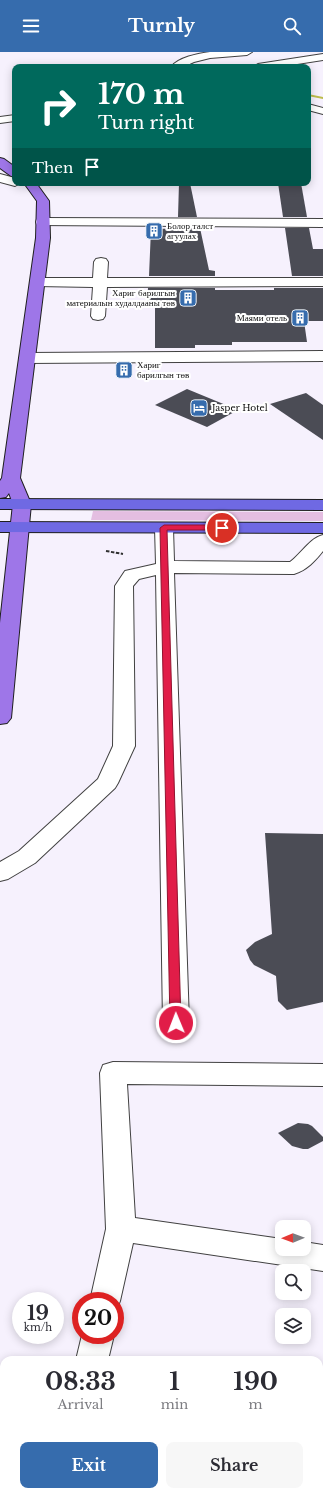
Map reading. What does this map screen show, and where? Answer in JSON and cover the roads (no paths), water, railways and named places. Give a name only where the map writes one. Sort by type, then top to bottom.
[{"type":"highway","points":[[0,504],[323,505]]},
{"type":"highway","points":[[0,527],[323,528]]},
{"type":"main road","points":[[0,162],[12,171]]},
{"type":"main road","points":[[0,493],[11,478],[42,238],[43,201],[30,186]]},
{"type":"main road","points":[[0,718],[22,504],[11,478]]},
{"type":"street","points":[[182,64],[223,53],[247,52]]},
{"type":"street","points":[[278,64],[323,57]]},
{"type":"street","points":[[311,67],[323,65]]},
{"type":"street","points":[[311,108],[323,111]]},
{"type":"street","points":[[0,111],[12,109]]},
{"type":"street","points":[[0,120],[12,118]]},
{"type":"street","points":[[0,178],[12,181]]},
{"type":"street","points":[[42,222],[323,223]]},
{"type":"street","points":[[98,316],[101,262]]},
{"type":"street","points":[[36,282],[195,284],[323,282]]},
{"type":"street","points":[[27,358],[323,356]]},
{"type":"street","points":[[164,528],[176,1023]]},
{"type":"street","points":[[0,872],[27,857],[106,783],[124,746],[124,586],[132,575],[165,567],[294,568],[305,560],[323,540]]},
{"type":"street","points":[[107,1292],[121,1229],[114,1074],[323,1075]]},
{"type":"street","points":[[121,1229],[323,1258]]},
{"type":"street","points":[[93,1356],[96,1344]]},
{"type":"waterway","points":[[311,96],[323,98]]},
{"type":"place","name":"Болор талст агуулах","points":[[154,231]]},
{"type":"place","name":"Хариг барилгын материалын худалдааны төв","points":[[188,298]]},
{"type":"place","name":"Маями отель","points":[[300,318]]},
{"type":"place","name":"Хариг барилгын төв","points":[[124,370]]},
{"type":"place","name":"Jasper Hotel","points":[[199,408]]}]
